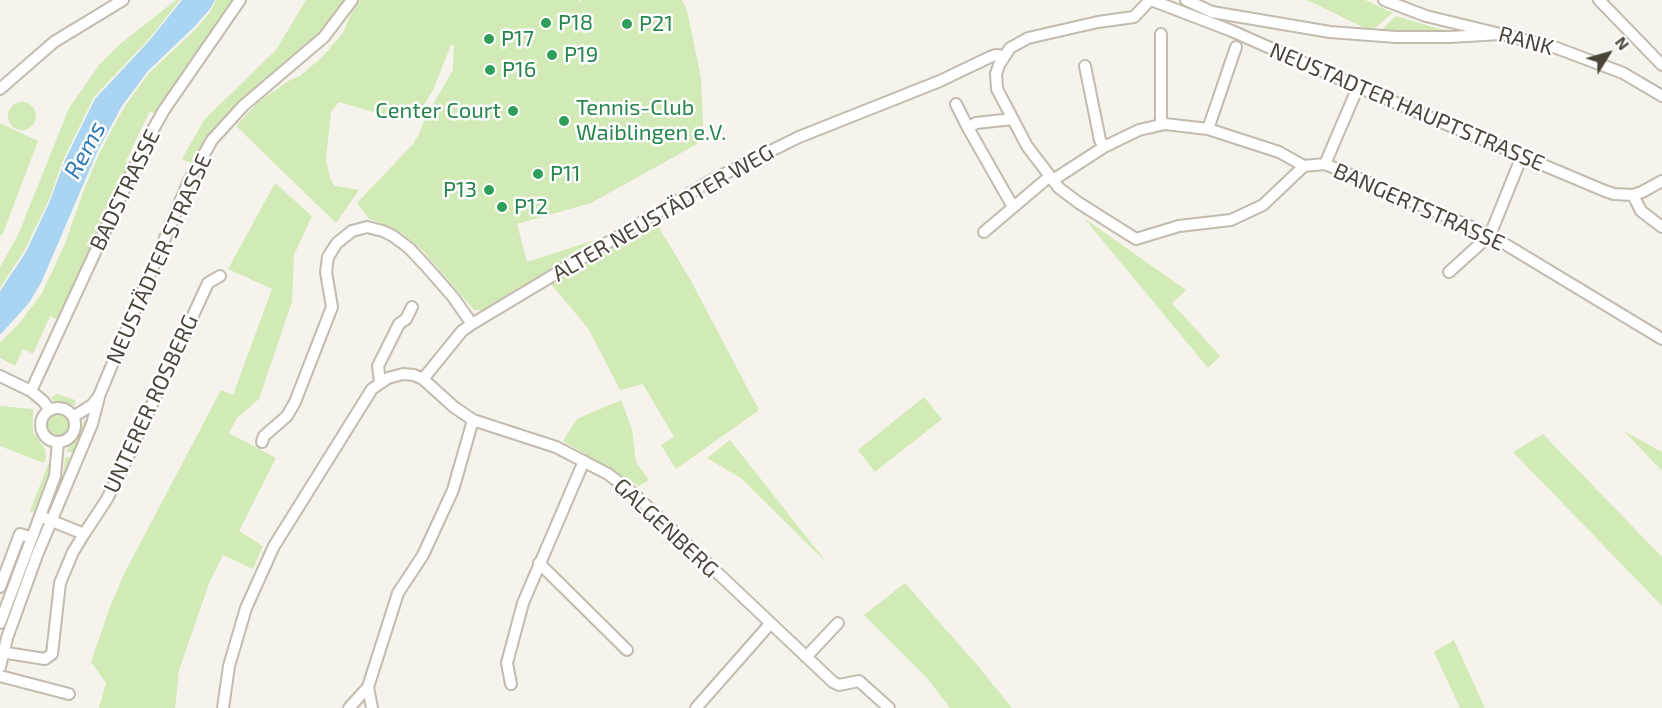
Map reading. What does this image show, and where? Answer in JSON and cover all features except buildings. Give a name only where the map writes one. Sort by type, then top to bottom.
[{"type":"street","name":"BADSTRASSE","points":[[31,391],[146,142],[164,110],[240,0]]},
{"type":"street","name":"NEUSTÄDTER STRASSE","points":[[1,616],[32,538],[45,518],[92,424],[99,396],[188,183],[204,153],[243,106],[324,37],[352,0]]},
{"type":"street","points":[[1051,178],[1027,146],[1000,95],[996,74],[1004,56],[1018,42],[1028,38],[1098,22],[1134,17],[1151,0]]},
{"type":"street","name":"NEUSTADTER HAUPTSTRASSE","points":[[1151,0],[1240,35],[1605,191],[1633,195]]},
{"type":"street","points":[[1186,0],[1221,14],[1330,32],[1407,37],[1500,34]]},
{"type":"street","name":"RANK","points":[[1384,0],[1426,16],[1554,47],[1623,73],[1662,96]]},
{"type":"street","points":[[1599,0],[1662,66]]},
{"type":"street","points":[[0,89],[54,42],[121,1]]},
{"type":"street","points":[[1161,34],[1161,125]]},
{"type":"street","points":[[1208,129],[1236,47]]},
{"type":"street","name":"ALTER NEUSTÄDTER WEG","points":[[423,379],[454,341],[472,324],[712,180],[799,137],[940,81],[990,57],[1004,56]]},
{"type":"street","points":[[1085,66],[1100,140],[1104,147]]},
{"type":"street","points":[[1325,164],[1358,87]]},
{"type":"street","points":[[956,104],[1013,207]]},
{"type":"street","points":[[968,128],[976,123],[1013,119]]},
{"type":"street","points":[[984,231],[1051,178],[1104,147],[1139,130],[1161,125],[1208,129],[1279,152],[1304,166]]},
{"type":"street","points":[[1449,272],[1490,235],[1522,156]]},
{"type":"street","name":"BANGERTSTRASSE","points":[[1051,178],[1066,194],[1136,239],[1179,226],[1231,220],[1263,206],[1304,166],[1325,164],[1490,235],[1662,339]]},
{"type":"street","points":[[1662,181],[1633,195],[1641,211],[1662,227]]},
{"type":"street","points":[[262,442],[264,436],[287,416],[295,402],[332,307],[326,272],[328,258],[337,243],[352,231],[368,227],[393,236],[409,248],[453,297],[472,324]]},
{"type":"street","name":"UNTERER ROSBERG","points":[[4,653],[45,659],[52,654],[60,583],[73,552],[107,499],[208,283],[220,276]]},
{"type":"street","points":[[380,382],[378,366],[399,324],[406,319],[412,307]]},
{"type":"street","points":[[223,708],[226,680],[246,608],[287,523],[372,389],[380,382],[395,375],[414,375],[423,379]]},
{"type":"street","points":[[0,376],[31,391],[50,410]]},
{"type":"street","name":"GALGENBERG","points":[[423,379],[454,407],[473,420],[556,447],[608,474],[633,493],[832,682],[839,685],[859,681],[889,708]]},
{"type":"street","name":"NEUSTÄDTER STRASSE","points":[[73,417],[92,405],[99,396]]},
{"type":"street","points":[[64,409],[73,417],[75,428],[65,441],[57,442],[48,439],[42,430],[42,419],[50,410],[64,409]]},
{"type":"street","points":[[349,708],[368,687],[398,593],[423,555],[453,490],[473,420]]},
{"type":"street","name":"NEUSTÄDTER STRASSE","points":[[0,667],[45,518],[55,476],[57,442]]},
{"type":"street","points":[[512,684],[507,663],[523,603],[584,461]]},
{"type":"street","points":[[45,518],[84,534]]},
{"type":"street","points":[[0,587],[20,534],[32,538]]},
{"type":"street","points":[[539,563],[627,650]]},
{"type":"street","points":[[806,657],[838,623]]},
{"type":"street","points":[[696,708],[771,624]]},
{"type":"street","points":[[0,676],[69,694]]},
{"type":"street","points":[[368,687],[372,708]]},
{"type":"green space","points":[[176,0],[180,0],[149,39],[94,97],[63,160],[49,200],[24,251],[0,288],[0,267],[18,235],[69,108],[99,65],[119,45]]},
{"type":"green space","points":[[216,0],[237,0],[156,114],[150,111],[126,161],[128,164],[114,203],[58,320],[50,316],[33,354],[23,349],[15,366],[0,358],[0,342],[18,325],[42,293],[64,246],[100,152],[123,109],[148,74],[195,30],[210,12]]},
{"type":"green space","points":[[306,0],[344,0],[316,38],[264,80],[218,125],[191,163],[182,159],[204,120],[276,50]]},
{"type":"green space","points":[[360,0],[580,0],[577,3],[582,0],[682,0],[687,10],[701,78],[703,124],[697,144],[591,203],[517,224],[527,262],[607,236],[484,310],[474,310],[424,252],[403,234],[369,219],[357,203],[413,144],[425,118],[453,70],[454,44],[451,45],[433,90],[420,111],[400,109],[394,118],[339,102],[331,112],[326,160],[330,178],[335,186],[359,190],[336,223],[236,126],[258,102],[290,80],[300,76],[322,57],[343,33]]},
{"type":"green space","points":[[1307,0],[1365,0],[1393,13],[1371,31]]},
{"type":"green space","points":[[1396,16],[1450,32],[1379,32]]},
{"type":"green space","points":[[22,102],[32,106],[36,116],[32,126],[22,130],[12,126],[8,116],[12,106]]},
{"type":"green space","points":[[0,123],[38,141],[2,236],[0,235]]},
{"type":"green space","points":[[275,183],[312,216],[294,255],[292,302],[259,399],[237,418],[229,433],[276,458],[239,531],[263,546],[253,569],[223,555],[210,581],[179,670],[175,708],[99,708],[106,683],[91,662],[110,607],[124,574],[221,390],[233,395],[272,289],[228,269]]},
{"type":"green space","points":[[653,218],[690,279],[759,410],[676,469],[661,445],[674,437],[643,384],[620,390],[588,328],[550,283]]},
{"type":"green space","points":[[1084,218],[1186,290],[1172,303],[1220,356],[1208,368]]},
{"type":"green space","points":[[57,394],[75,400],[76,405],[69,406],[55,402],[51,398]]},
{"type":"green space","points":[[924,397],[942,419],[875,472],[858,450]]},
{"type":"green space","points":[[621,400],[632,429],[636,462],[649,480],[639,486],[563,441],[577,419]]},
{"type":"green space","points":[[0,406],[33,409],[33,432],[45,449],[44,463],[0,446]]},
{"type":"green space","points":[[58,415],[65,418],[68,425],[65,432],[58,435],[51,432],[48,425],[51,418]]},
{"type":"green space","points":[[85,419],[87,424],[75,453],[66,452],[78,434]]},
{"type":"green space","points":[[1624,431],[1662,452],[1662,471]]},
{"type":"green space","points":[[1543,434],[1662,557],[1662,606],[1513,452]]},
{"type":"green space","points":[[730,440],[827,563],[742,479],[707,458]]},
{"type":"green space","points":[[51,457],[49,472],[34,512],[30,511]]},
{"type":"green space","points":[[65,457],[73,458],[48,516],[45,515],[64,470]]},
{"type":"green space","points":[[905,583],[1012,708],[950,708],[927,678],[864,615]]},
{"type":"green space","points":[[1454,640],[1485,708],[1460,708],[1434,652]]},
{"type":"water","name":"Rems","points":[[182,0],[215,0],[194,27],[148,71],[122,106],[98,150],[41,283],[29,303],[0,335],[0,291],[26,252],[50,201],[65,160],[95,99],[149,41]]},
{"type":"place","name":"P18","points":[[546,23]]},
{"type":"place","name":"P21","points":[[627,24]]},
{"type":"place","name":"P17","points":[[489,39]]},
{"type":"place","name":"P19","points":[[552,55]]},
{"type":"place","name":"P16","points":[[490,70]]},
{"type":"place","name":"Center Court","points":[[513,111]]},
{"type":"place","name":"Tennis-Club Waiblingen e.V.","points":[[564,121]]},
{"type":"place","name":"P11","points":[[538,174]]},
{"type":"place","name":"P13","points":[[489,190]]},
{"type":"place","name":"P12","points":[[502,207]]}]
